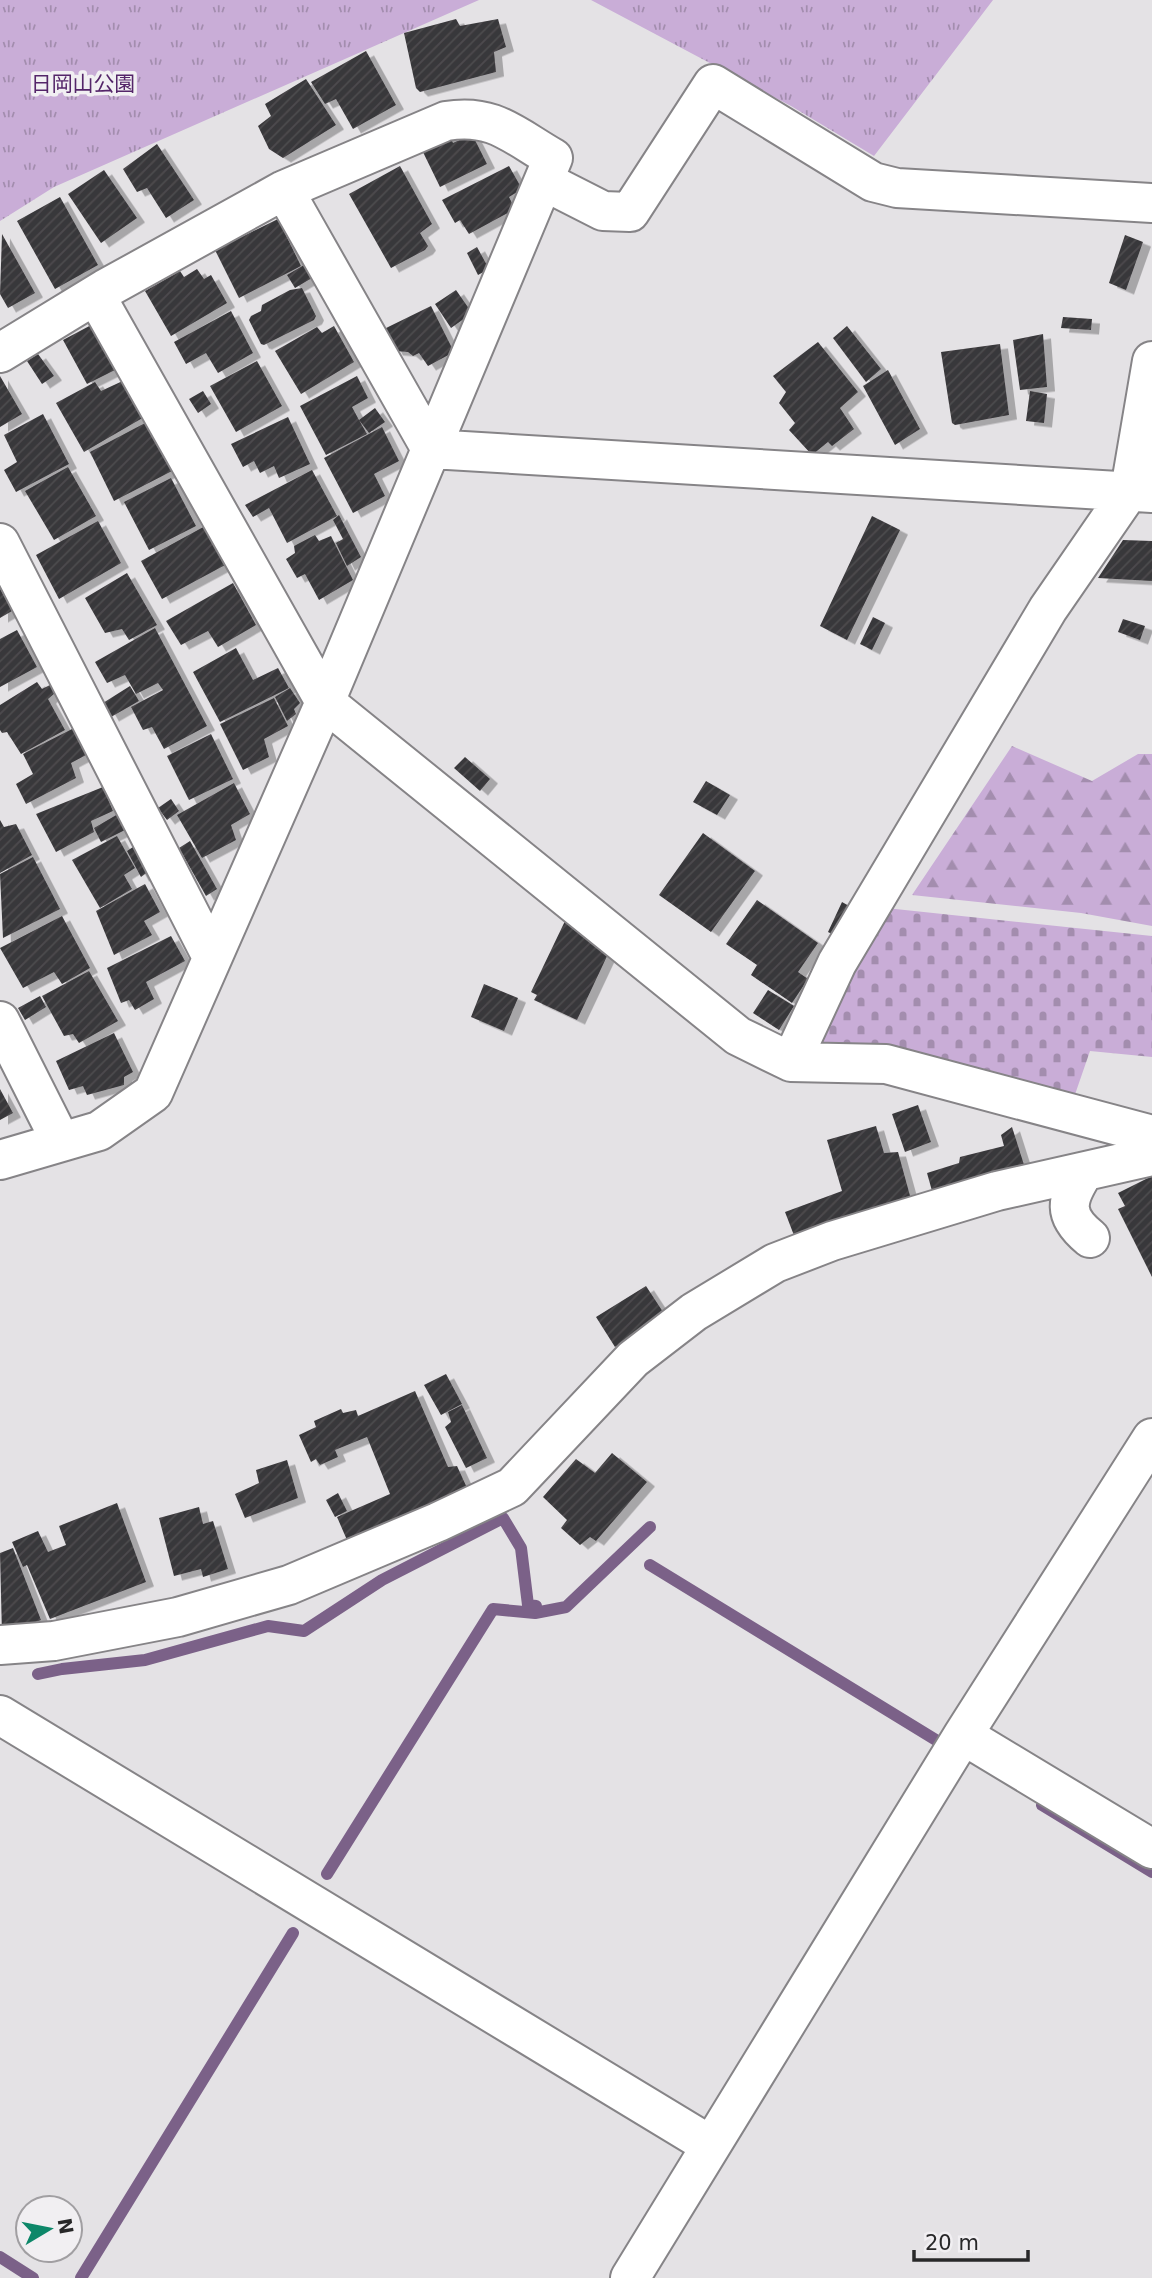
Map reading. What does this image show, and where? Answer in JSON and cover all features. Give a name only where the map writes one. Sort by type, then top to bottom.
[{"type":"street","points":[[544,181],[603,211],[631,212],[713,84],[873,182],[897,188],[1152,203]]},
{"type":"street","points":[[0,353],[284,190],[446,121],[468,117],[488,120],[553,158],[325,702],[153,1093],[99,1131],[60,1140],[0,1160]]},
{"type":"street","points":[[284,190],[431,449]]},
{"type":"street","points":[[96,296],[325,702],[738,1036],[791,1062],[886,1065],[1152,1135]]},
{"type":"street","points":[[791,1062],[837,963],[1048,609],[1141,491],[1152,361]]},
{"type":"street","points":[[431,449],[1141,491]]},
{"type":"street","points":[[0,543],[212,957]]},
{"type":"street","points":[[0,1021],[60,1140]]},
{"type":"street","points":[[0,1645],[54,1641],[178,1617],[289,1584],[438,1522],[512,1487],[633,1359],[694,1312],[775,1263],[905,1217],[996,1191],[1152,1156]]},
{"type":"street","points":[[1084,1171],[1071,1191],[1069,1212],[1075,1227],[1090,1238]]},
{"type":"street","points":[[630,2278],[963,1735],[1152,1438]]},
{"type":"street","points":[[0,1715],[710,2145]]},
{"type":"street","points":[[963,1735],[1152,1849]]},
{"type":"green space","name":"日岡山公園","points":[[0,0],[479,0],[54,187],[0,221]]},
{"type":"green space","points":[[591,0],[993,0],[874,156],[791,106]]},
{"type":"green space","points":[[1012,746],[1092,781],[1138,754],[1152,754],[1152,926],[1081,913],[912,895]]},
{"type":"green space","points":[[886,908],[1152,936],[1152,1057],[1090,1051],[1071,1106],[802,1056]]},
{"type":"building","points":[[456,19],[460,26],[498,19],[506,47],[494,52],[496,72],[420,92],[416,88],[404,33]]},
{"type":"building","points":[[366,51],[396,105],[353,129],[336,99],[325,104],[311,82]]},
{"type":"building","points":[[306,79],[336,125],[283,158],[269,149],[258,126],[271,116],[265,104]]},
{"type":"building","points":[[449,134],[453,143],[472,134],[487,164],[440,187],[421,148]]},
{"type":"building","points":[[157,144],[194,200],[166,218],[147,188],[137,192],[123,169]]},
{"type":"building","points":[[400,166],[432,224],[420,233],[428,246],[425,250],[391,268],[349,194]]},
{"type":"building","points":[[509,166],[522,189],[509,197],[515,209],[469,234],[460,220],[455,223],[442,200]]},
{"type":"building","points":[[104,170],[137,218],[101,243],[68,194]]},
{"type":"building","points":[[60,197],[98,265],[55,289],[17,221]]},
{"type":"building","points":[[278,219],[301,266],[239,298],[215,250]]},
{"type":"building","points":[[2,234],[35,293],[8,308],[0,294]]},
{"type":"building","points":[[1125,235],[1143,242],[1126,290],[1109,283]]},
{"type":"building","points":[[477,247],[489,269],[478,275],[467,253]]},
{"type":"building","points":[[304,265],[312,278],[295,288],[287,275]]},
{"type":"building","points":[[197,269],[204,279],[211,275],[227,303],[171,336],[145,291],[180,271],[184,277]]},
{"type":"building","points":[[302,288],[316,316],[314,320],[264,345],[261,344],[249,320],[251,316],[261,311],[262,305],[290,290]]},
{"type":"building","points":[[456,290],[472,313],[451,328],[435,304]]},
{"type":"building","points":[[431,306],[454,352],[428,366],[419,353],[413,356],[408,352],[395,351],[384,329]]},
{"type":"building","points":[[231,311],[253,353],[218,373],[206,353],[186,364],[174,342]]},
{"type":"building","points":[[1063,317],[1092,319],[1091,330],[1061,328]]},
{"type":"building","points":[[95,323],[119,368],[87,384],[63,340]]},
{"type":"building","points":[[334,326],[354,362],[301,394],[275,351],[317,327],[322,333]]},
{"type":"building","points":[[847,326],[881,369],[866,382],[833,338]]},
{"type":"building","points":[[1043,334],[1047,387],[1020,390],[1013,340]]},
{"type":"building","points":[[818,342],[858,392],[840,408],[854,429],[832,446],[828,442],[812,455],[789,430],[795,423],[779,403],[786,392],[773,376]]},
{"type":"building","points":[[1000,344],[1009,415],[955,425],[952,423],[941,352]]},
{"type":"building","points":[[38,354],[54,376],[42,384],[27,361]]},
{"type":"building","points":[[257,361],[282,406],[236,432],[210,386]]},
{"type":"building","points":[[888,370],[920,429],[895,445],[863,386]]},
{"type":"building","points":[[0,376],[22,414],[0,427]]},
{"type":"building","points":[[357,376],[368,398],[352,407],[367,434],[326,455],[300,406]]},
{"type":"building","points":[[127,379],[146,416],[84,452],[56,403],[95,382],[101,391]]},
{"type":"building","points":[[203,391],[211,404],[198,413],[189,399]]},
{"type":"building","points":[[1030,391],[1047,394],[1044,423],[1026,421]]},
{"type":"building","points":[[375,408],[385,422],[369,433],[359,420]]},
{"type":"building","points":[[43,414],[69,464],[16,492],[4,470],[17,462],[4,435]]},
{"type":"building","points":[[288,417],[310,464],[279,478],[274,466],[260,473],[254,461],[243,467],[231,444]]},
{"type":"building","points":[[147,422],[172,471],[114,501],[90,452]]},
{"type":"building","points":[[382,427],[399,461],[374,474],[385,496],[353,513],[324,458]]},
{"type":"building","points":[[68,467],[96,516],[54,540],[25,491]]},
{"type":"building","points":[[312,470],[337,516],[287,543],[269,508],[253,517],[245,505]]},
{"type":"building","points":[[171,478],[196,526],[149,550],[124,502]]},
{"type":"building","points":[[339,515],[361,557],[347,566],[336,543],[343,539],[333,520]]},
{"type":"building","points":[[872,516],[900,530],[847,640],[820,626]]},
{"type":"building","points":[[98,521],[121,563],[59,599],[36,555]]},
{"type":"building","points":[[207,525],[227,564],[162,599],[141,561]]},
{"type":"building","points":[[315,535],[319,541],[331,536],[353,580],[319,600],[305,574],[297,578],[286,559],[295,553],[294,546]]},
{"type":"building","points":[[1123,540],[1152,541],[1152,581],[1098,578]]},
{"type":"building","points":[[127,573],[157,625],[129,640],[122,629],[105,633],[85,598]]},
{"type":"building","points":[[233,583],[256,625],[218,647],[208,631],[181,645],[166,621]]},
{"type":"building","points":[[0,588],[12,611],[0,618]]},
{"type":"building","points":[[873,617],[885,623],[872,650],[860,644]]},
{"type":"building","points":[[1123,619],[1145,626],[1140,640],[1118,632]]},
{"type":"building","points":[[155,628],[207,726],[164,749],[152,727],[143,730],[131,707],[163,690],[158,683],[136,694],[125,675],[107,683],[95,662]]},
{"type":"building","points":[[17,630],[37,667],[0,687],[0,639]]},
{"type":"building","points":[[236,648],[253,680],[278,668],[289,688],[220,722],[193,672]]},
{"type":"building","points":[[37,682],[42,689],[50,685],[55,693],[48,699],[65,730],[21,754],[7,732],[2,733],[0,730],[0,705]]},
{"type":"building","points":[[130,686],[139,701],[111,717],[103,703]]},
{"type":"building","points":[[290,688],[300,703],[294,709],[296,714],[287,721],[275,697]]},
{"type":"building","points":[[274,698],[288,726],[264,739],[269,757],[243,770],[220,724]]},
{"type":"building","points":[[74,728],[88,754],[71,763],[76,778],[26,804],[16,784],[33,774],[23,754]]},
{"type":"building","points":[[211,734],[233,779],[189,800],[167,756]]},
{"type":"building","points":[[465,757],[490,779],[480,791],[454,768]]},
{"type":"building","points":[[706,781],[730,795],[717,815],[693,802]]},
{"type":"building","points":[[234,783],[250,814],[231,825],[236,840],[202,858],[177,815]]},
{"type":"building","points":[[103,787],[113,811],[91,821],[94,832],[56,852],[36,814]]},
{"type":"building","points":[[171,799],[179,811],[167,820],[158,808]]},
{"type":"building","points":[[118,814],[127,829],[101,842],[94,828]]},
{"type":"building","points":[[0,820],[4,827],[16,824],[32,855],[0,873]]},
{"type":"building","points":[[703,833],[755,871],[711,932],[659,895]]},
{"type":"building","points":[[117,836],[135,868],[124,875],[132,889],[100,908],[72,860]]},
{"type":"building","points":[[190,841],[217,889],[206,896],[179,848]]},
{"type":"building","points":[[136,845],[149,871],[141,877],[127,851]]},
{"type":"building","points":[[33,857],[60,909],[3,938],[0,874]]},
{"type":"building","points":[[145,884],[160,912],[144,921],[152,935],[114,955],[96,911]]},
{"type":"building","points":[[757,900],[818,943],[798,972],[808,979],[792,1003],[751,975],[757,965],[726,944]]},
{"type":"building","points":[[842,902],[858,911],[843,940],[828,932]]},
{"type":"building","points":[[62,916],[90,968],[62,984],[54,972],[23,988],[0,948]]},
{"type":"building","points":[[565,921],[596,936],[593,944],[609,952],[577,1020],[534,1000],[537,995],[531,992]]},
{"type":"building","points":[[171,936],[185,961],[146,982],[154,999],[135,1010],[129,1000],[121,1003],[107,968]]},
{"type":"building","points":[[89,971],[118,1021],[79,1043],[73,1034],[64,1036],[42,996]]},
{"type":"building","points":[[484,984],[518,998],[504,1031],[471,1017]]},
{"type":"building","points":[[768,990],[794,1006],[779,1030],[753,1013]]},
{"type":"building","points":[[40,996],[46,1007],[25,1020],[18,1008]]},
{"type":"building","points":[[114,1033],[133,1072],[124,1077],[124,1085],[87,1095],[83,1086],[69,1090],[56,1061]]},
{"type":"building","points":[[0,1089],[13,1113],[0,1120]]},
{"type":"building","points":[[918,1105],[931,1142],[905,1152],[892,1114]]},
{"type":"building","points":[[876,1126],[884,1153],[898,1152],[912,1203],[795,1238],[785,1212],[842,1191],[827,1140]]},
{"type":"building","points":[[1012,1127],[1026,1171],[934,1198],[927,1173],[959,1163],[960,1157],[1004,1146],[1001,1135]]},
{"type":"building","points":[[1152,1176],[1152,1277],[1118,1209],[1125,1206],[1118,1193]]},
{"type":"building","points":[[646,1286],[665,1315],[615,1347],[596,1317]]},
{"type":"building","points":[[446,1374],[462,1404],[441,1415],[424,1385]]},
{"type":"building","points":[[415,1391],[448,1467],[457,1466],[468,1490],[347,1540],[337,1517],[390,1494],[367,1437],[335,1450],[338,1457],[320,1465],[316,1459],[311,1462],[299,1435],[316,1427],[314,1421],[341,1409],[343,1413],[356,1410],[358,1416]]},
{"type":"building","points":[[462,1405],[487,1458],[466,1468],[445,1427],[451,1422],[448,1412]]},
{"type":"building","points":[[612,1453],[647,1482],[596,1541],[590,1537],[580,1545],[561,1528],[567,1520],[543,1497],[576,1459],[595,1473]]},
{"type":"building","points":[[287,1460],[298,1498],[245,1518],[235,1494],[259,1483],[256,1470]]},
{"type":"building","points":[[338,1493],[347,1511],[335,1517],[326,1500]]},
{"type":"building","points":[[117,1503],[146,1582],[50,1619],[27,1565],[23,1567],[12,1542],[38,1531],[48,1552],[66,1545],[59,1526]]},
{"type":"building","points":[[199,1507],[203,1524],[213,1521],[228,1569],[203,1577],[201,1569],[174,1576],[159,1518]]},
{"type":"building","points":[[13,1548],[41,1620],[2,1635],[0,1553]]},
{"type":"waterway","points":[[38,1674],[145,1660],[268,1626],[304,1631],[382,1580],[503,1518],[521,1548],[528,1605],[536,1606]]},
{"type":"waterway","points":[[327,1874],[493,1609],[535,1613],[566,1607],[650,1527]]},
{"type":"waterway","points":[[650,1565],[949,1748]]},
{"type":"waterway","points":[[1042,1805],[1152,1872]]},
{"type":"waterway","points":[[81,2278],[293,1933]]},
{"type":"waterway","points":[[0,2257],[33,2278]]}]
